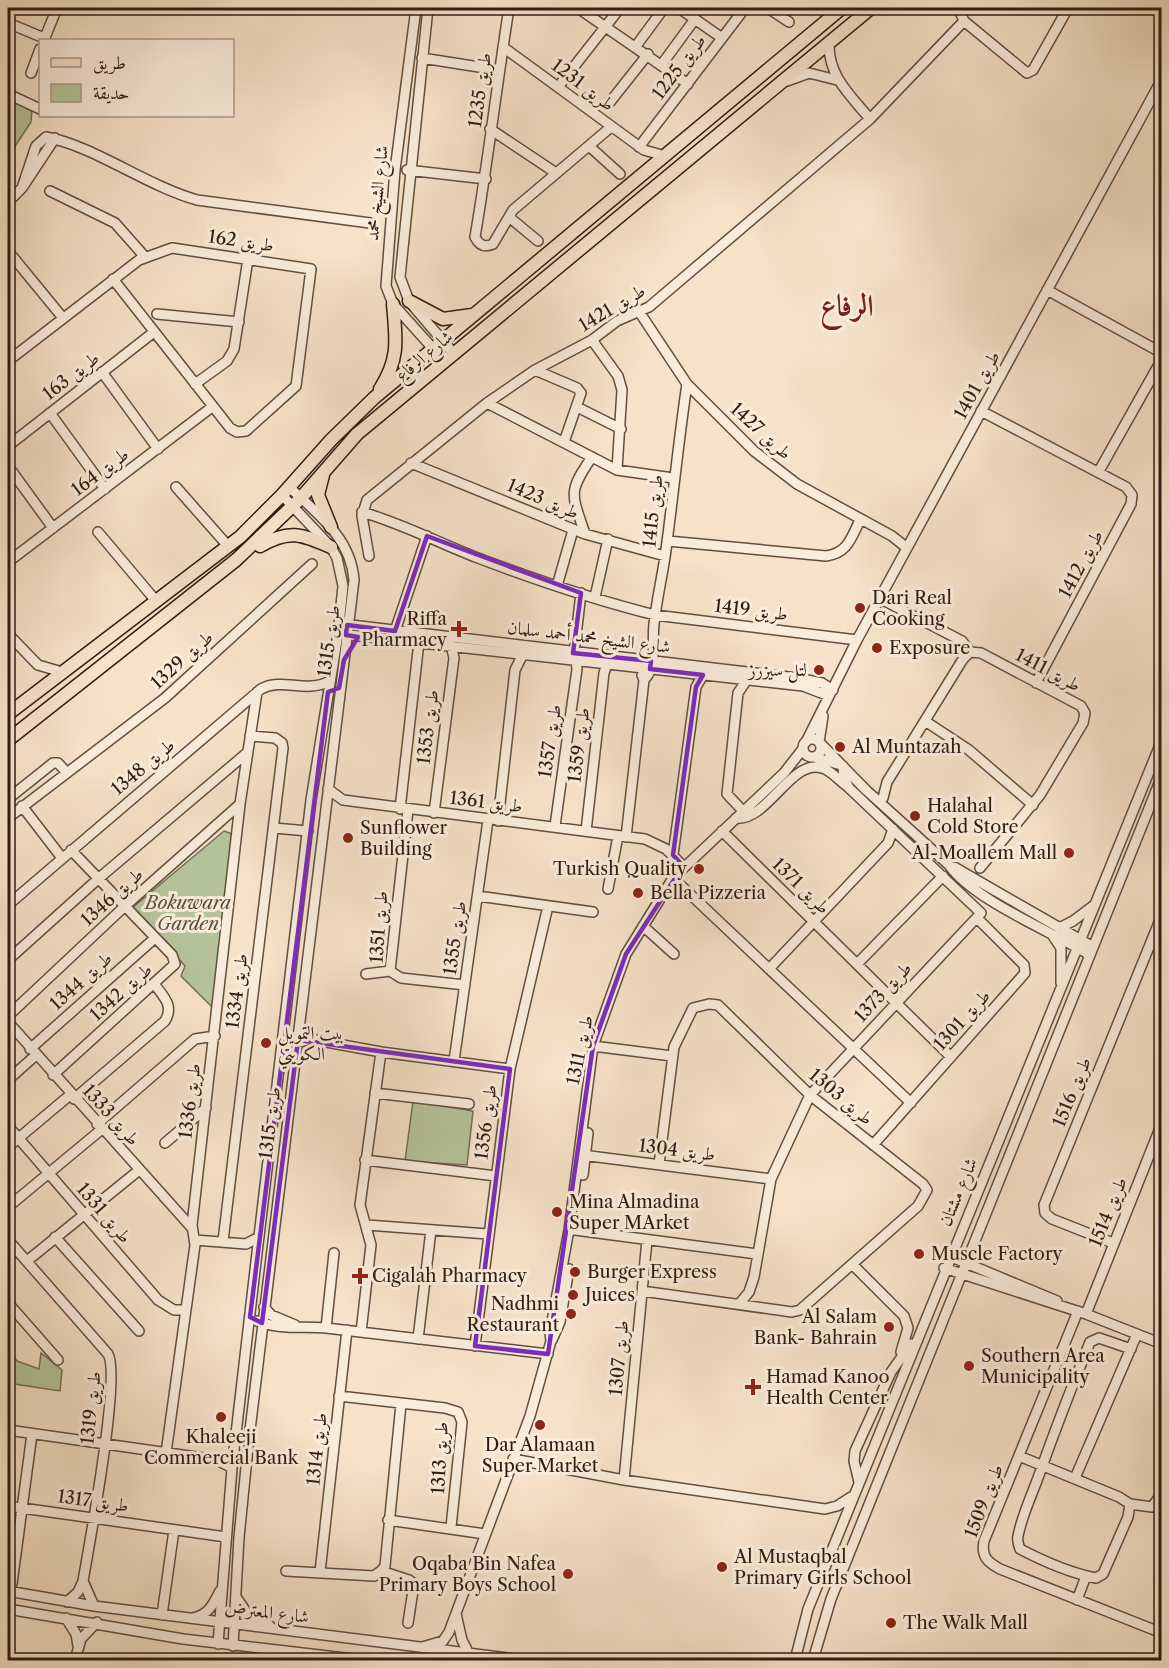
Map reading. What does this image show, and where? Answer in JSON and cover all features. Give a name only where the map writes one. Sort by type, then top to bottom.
[{"type":"main road","name":"شارع الرفاع","points":[[8,714],[228,546],[285,491],[331,440],[374,398],[842,8]]},
{"type":"main road","name":"شارع الرفاع","points":[[8,740],[236,561],[297,502],[357,434],[871,8]]},
{"type":"main road","points":[[409,301],[443,319],[476,314]]},
{"type":"main road","points":[[374,398],[394,362],[393,304]]},
{"type":"main road","points":[[326,469],[318,495],[331,528]]},
{"type":"main road","points":[[236,561],[272,539],[286,534],[305,536],[331,547]]},
{"type":"street","points":[[8,23],[44,39],[57,8]]},
{"type":"street","name":"شارع الشيخ محمد","points":[[416,8],[395,170],[386,286],[393,304],[438,345]]},
{"type":"street","name":"شارع الشيخ محمد","points":[[428,8],[400,277],[409,301],[449,358]]},
{"type":"street","name":"طريق 1235","points":[[509,8],[490,129],[486,178],[475,237],[478,244],[484,246],[493,244],[509,217]]},
{"type":"street","points":[[578,8],[648,54],[688,84]]},
{"type":"street","points":[[558,87],[620,8]]},
{"type":"street","points":[[636,46],[664,8]]},
{"type":"street","points":[[681,8],[722,38]]},
{"type":"street","name":"طريق 1225","points":[[641,148],[745,8]]},
{"type":"street","points":[[768,8],[789,22]]},
{"type":"street","points":[[966,8],[961,14],[964,21],[1027,73],[1033,70],[1068,8]]},
{"type":"street","points":[[662,64],[695,19]]},
{"type":"street","name":"طريق 1421","points":[[362,512],[368,500],[487,403],[535,370],[592,340],[617,321],[639,314],[870,119],[964,21]]},
{"type":"street","points":[[829,43],[829,57],[837,80],[870,119]]},
{"type":"street","name":"طريق 1231","points":[[503,47],[641,148],[665,156]]},
{"type":"street","points":[[31,73],[39,52]]},
{"type":"street","points":[[610,102],[648,54]]},
{"type":"street","points":[[422,58],[498,70]]},
{"type":"street","points":[[776,86],[809,73],[837,80]]},
{"type":"street","name":"طريق 1401","points":[[804,746],[879,598],[1047,290],[1158,94],[1161,79]]},
{"type":"street","points":[[8,94],[39,109]]},
{"type":"street","points":[[538,241],[509,217],[513,210],[611,127]]},
{"type":"street","points":[[490,129],[556,173]]},
{"type":"street","points":[[8,202],[22,188],[55,138],[178,195],[197,200],[370,223]]},
{"type":"street","points":[[589,146],[620,174]]},
{"type":"street","points":[[641,148],[648,170]]},
{"type":"street","points":[[395,170],[486,178]]},
{"type":"street","points":[[50,191],[115,223],[146,257]]},
{"type":"street","name":"طريق 162","points":[[8,360],[113,279],[146,257],[172,248],[306,268],[313,273],[296,386],[246,431],[237,432],[230,429],[212,407]]},
{"type":"street","points":[[8,251],[63,318]]},
{"type":"street","points":[[195,384],[227,361],[238,338],[248,259]]},
{"type":"street","points":[[113,279],[212,407]]},
{"type":"street","points":[[1047,290],[1161,353]]},
{"type":"street","points":[[157,314],[239,322]]},
{"type":"street","name":"طريق 1427","points":[[639,314],[687,384],[754,451],[797,484],[908,545]]},
{"type":"street","name":"طريق 163","points":[[8,446],[154,332]]},
{"type":"street","points":[[592,340],[618,376],[622,390],[617,470]]},
{"type":"street","points":[[1099,471],[1161,359]]},
{"type":"street","points":[[535,370],[577,388],[581,393],[564,442]]},
{"type":"street","points":[[102,372],[158,449]]},
{"type":"street","name":"طريق 1415","points":[[645,665],[668,541],[673,478],[687,384]]},
{"type":"street","points":[[487,403],[617,470],[673,478]]},
{"type":"street","name":"طريق 164","points":[[8,562],[212,407]]},
{"type":"street","points":[[577,407],[621,429]]},
{"type":"street","name":"طريق 1412","points":[[981,411],[1126,486],[1132,495],[1131,504],[1036,683]]},
{"type":"street","points":[[50,413],[105,489]]},
{"type":"street","points":[[585,534],[574,499],[574,489],[592,457]]},
{"type":"street","name":"طريق 1423","points":[[411,463],[573,530],[665,556]]},
{"type":"street","points":[[8,466],[53,528]]},
{"type":"street","points":[[176,487],[228,546]]},
{"type":"street","name":"طريق 1315","points":[[218,1644],[232,1468],[308,831],[330,681],[351,602],[354,580],[352,560],[341,538],[285,491]]},
{"type":"street","name":"طريق 1315","points":[[233,1646],[235,1595],[262,1323],[342,666],[342,573],[331,547],[297,502]]},
{"type":"street","points":[[369,556],[362,512],[557,586],[655,615]]},
{"type":"street","points":[[668,541],[826,556],[838,554],[846,549],[860,520]]},
{"type":"street","points":[[557,586],[573,530]]},
{"type":"street","points":[[98,532],[156,601]]},
{"type":"street","points":[[395,631],[427,536]]},
{"type":"street","points":[[595,597],[608,539]]},
{"type":"street","name":"طريق 1329","points":[[8,818],[165,698],[312,564]]},
{"type":"street","name":"طريق 1357","points":[[555,826],[577,669],[575,657],[581,593]]},
{"type":"street","name":"طريق 1411","points":[[879,598],[962,641],[970,652],[981,653],[1081,706],[1085,713],[1083,723],[1033,805],[980,868]]},
{"type":"street","points":[[351,602],[355,615],[369,627]]},
{"type":"street","name":"طريق 1419","points":[[655,615],[844,638],[855,643]]},
{"type":"street","name":"شارع الشيخ محمد أحمد سلمان","points":[[343,629],[369,627],[575,657],[797,678],[822,683],[831,693]]},
{"type":"street","name":"شارع الشيخ محمد أحمد سلمان","points":[[343,629],[362,638],[575,657],[607,664],[645,665],[746,681],[803,686],[831,693]]},
{"type":"street","points":[[8,634],[38,666],[62,672]]},
{"type":"street","points":[[342,666],[350,650],[362,638]]},
{"type":"street","name":"طريق 1351","points":[[419,642],[390,970],[401,978],[465,985]]},
{"type":"street","name":"طريق 1353","points":[[434,813],[454,658],[451,645]]},
{"type":"street","name":"طريق 1355","points":[[508,652],[515,670]]},
{"type":"street","points":[[875,793],[887,782],[963,659],[970,652]]},
{"type":"street","name":"طريق 1355","points":[[454,1061],[515,670],[523,654]]},
{"type":"street","name":"طريق 1359","points":[[586,831],[604,673],[607,664]]},
{"type":"street","points":[[608,889],[622,836],[645,665]]},
{"type":"street","points":[[673,855],[696,687],[703,675]]},
{"type":"street","name":"طريق 1348","points":[[8,905],[257,692],[274,684],[312,688],[330,681]]},
{"type":"street","points":[[740,814],[728,794],[738,693],[746,681]]},
{"type":"street","points":[[328,692],[339,686]]},
{"type":"street","name":"طريق 1348","points":[[312,688],[317,692],[328,692]]},
{"type":"street","name":"طريق 1336","points":[[166,1453],[195,1240],[192,1228],[240,804],[257,692]]},
{"type":"street","name":"طريق 1401","points":[[813,758],[819,750],[824,707]]},
{"type":"street","points":[[925,721],[969,750],[1033,805]]},
{"type":"street","name":"طريق 1334","points":[[223,1241],[283,745],[276,738],[250,736]]},
{"type":"street","points":[[843,766],[829,759],[813,758],[804,746],[810,739],[819,742],[968,884],[1001,905],[1054,930],[1062,948],[1061,987]]},
{"type":"street","name":"شارع مشتان","points":[[795,1660],[808,1609],[853,1495],[1161,740]]},
{"type":"street","name":"طريق 1311","points":[[551,1341],[557,1332],[563,1305],[575,1230],[596,1046],[626,954],[673,878],[683,866],[784,773],[804,746]]},
{"type":"street","points":[[8,960],[98,879],[248,752]]},
{"type":"street","name":"طريق 1311","points":[[784,773],[813,758]]},
{"type":"street","points":[[8,799],[53,763],[58,763],[67,773]]},
{"type":"street","points":[[843,766],[844,778],[849,788]]},
{"type":"street","name":"طريق 1301","points":[[740,814],[754,814],[797,774],[813,767],[825,769],[849,788],[943,876],[1024,965],[1025,973],[873,1145]]},
{"type":"street","name":"شارع مشتان","points":[[814,1657],[831,1599],[1161,776]]},
{"type":"street","points":[[875,793],[887,782]]},
{"type":"street","name":"طريق 1361","points":[[328,789],[342,800],[555,826],[653,842],[673,855],[683,866]]},
{"type":"street","points":[[325,811],[342,800]]},
{"type":"street","name":"طريق 1346","points":[[8,1016],[124,907],[240,804]]},
{"type":"street","points":[[22,806],[62,858]]},
{"type":"street","points":[[274,828],[308,831]]},
{"type":"street","points":[[770,969],[888,843],[893,829]]},
{"type":"street","name":"طريق 1371","points":[[722,831],[951,1057]]},
{"type":"street","points":[[888,843],[903,839]]},
{"type":"street","name":"طريق 1342","points":[[53,1075],[155,985],[175,964],[172,956],[71,850]]},
{"type":"street","points":[[950,865],[1092,951]]},
{"type":"street","points":[[960,870],[980,868],[980,883]]},
{"type":"street","points":[[857,964],[943,876]]},
{"type":"street","points":[[673,878],[911,1103]]},
{"type":"street","points":[[951,884],[968,884]]},
{"type":"street","points":[[979,915],[983,894]]},
{"type":"street","points":[[478,896],[593,912]]},
{"type":"street","points":[[1054,930],[1073,921],[1095,904]]},
{"type":"street","points":[[979,915],[1001,905]]},
{"type":"street","name":"طريق 1356","points":[[475,1346],[510,1069],[548,906]]},
{"type":"street","name":"طريق 1373","points":[[810,1095],[979,915]]},
{"type":"street","name":"طريق 1516","points":[[1113,1243],[1052,1219],[1045,1213],[1044,1205],[1161,915]]},
{"type":"street","points":[[643,926],[674,954]]},
{"type":"street","name":"طريق 1344","points":[[8,1080],[33,1052],[154,938]]},
{"type":"street","points":[[366,974],[390,970]]},
{"type":"street","points":[[8,1147],[165,1021],[170,1012],[168,1002],[155,985]]},
{"type":"street","name":"طريق 1303","points":[[642,1292],[740,1303],[792,1312],[800,1310],[918,1206],[927,1190],[810,1095],[718,1005],[709,1004],[693,1008],[678,1035],[672,1056],[659,1164]]},
{"type":"street","name":"طريق 1333","points":[[8,1022],[138,1171],[192,1228]]},
{"type":"street","points":[[8,1207],[195,1039],[215,1036]]},
{"type":"street","points":[[297,1043],[309,1039],[381,1052],[510,1069]]},
{"type":"street","points":[[596,1046],[672,1056]]},
{"type":"street","points":[[361,1332],[371,1245],[360,1204],[381,1052]]},
{"type":"street","points":[[375,1093],[469,1104]]},
{"type":"street","points":[[740,1303],[752,1286],[771,1179],[810,1095]]},
{"type":"street","points":[[165,1143],[206,1108]]},
{"type":"street","name":"طريق 1514","points":[[1082,1312],[1158,1141],[1161,1123]]},
{"type":"street","name":"طريق 1331","points":[[8,1126],[158,1300],[174,1310],[184,1310]]},
{"type":"street","name":"طريق 1311","points":[[422,1647],[443,1641],[530,1416],[551,1341],[582,1155]]},
{"type":"street","name":"طريق 1304","points":[[582,1155],[771,1179]]},
{"type":"street","points":[[365,1160],[496,1176]]},
{"type":"street","points":[[27,1261],[138,1171]]},
{"type":"street","points":[[367,1226],[488,1234]]},
{"type":"street","points":[[418,1339],[431,1230]]},
{"type":"street","points":[[575,1230],[757,1254]]},
{"type":"street","points":[[195,1240],[241,1244],[251,1243],[259,1237]]},
{"type":"street","points":[[55,1238],[138,1331]]},
{"type":"street","name":"طريق 1319","points":[[8,1240],[110,1358],[112,1372],[104,1444],[83,1581],[78,1592],[67,1602]]},
{"type":"street","name":"طريق 1307","points":[[624,1479],[647,1240]]},
{"type":"street","points":[[241,1244],[257,1253]]},
{"type":"street","points":[[326,1328],[334,1253]]},
{"type":"street","points":[[949,1256],[1056,1300],[1064,1306]]},
{"type":"street","points":[[852,1264],[907,1322],[900,1356],[855,1451],[854,1461],[859,1482]]},
{"type":"street","points":[[944,1268],[960,1275],[1082,1312],[1161,1344]]},
{"type":"street","points":[[8,1304],[58,1360]]},
{"type":"street","points":[[264,1307],[276,1318],[295,1326]]},
{"type":"street","name":"طريق 1509","points":[[1082,1312],[984,1541],[983,1555],[987,1561],[1000,1569],[1161,1633]]},
{"type":"street","points":[[250,1317],[278,1328],[295,1326],[347,1330],[548,1354]]},
{"type":"street","name":"طريق 1314","points":[[320,1572],[347,1330]]},
{"type":"street","points":[[1074,1478],[1137,1334]]},
{"type":"street","points":[[900,1356],[916,1337]]},
{"type":"street","points":[[1130,1504],[1107,1567],[1096,1578],[1020,1549],[1017,1537],[1090,1342],[1099,1338],[1131,1349]]},
{"type":"street","name":"طريق 1313","points":[[339,1396],[445,1408],[458,1412],[462,1422],[451,1527]]},
{"type":"street","points":[[286,1571],[374,1576],[385,1566],[401,1404]]},
{"type":"street","points":[[8,1430],[217,1460],[232,1468]]},
{"type":"street","points":[[9,1591],[32,1434]]},
{"type":"street","points":[[217,1460],[234,1453]]},
{"type":"street","points":[[1019,1456],[1043,1464],[1130,1504],[1152,1507],[1161,1493]]},
{"type":"street","points":[[513,1459],[624,1479],[825,1509],[837,1506],[853,1495]]},
{"type":"street","name":"طريق 1317","points":[[8,1506],[226,1538]]},
{"type":"street","points":[[825,1509],[840,1528]]},
{"type":"street","points":[[388,1520],[451,1527],[484,1534]]},
{"type":"street","points":[[162,1615],[174,1530]]},
{"type":"street","points":[[381,1571],[409,1580],[414,1584],[415,1593],[408,1623]]},
{"type":"street","points":[[1077,1600],[1086,1576]]},
{"type":"street","points":[[83,1581],[94,1606]]},
{"type":"street","points":[[188,1618],[202,1616],[209,1610],[221,1589]]},
{"type":"street","name":"شارع المعترض","points":[[9,1591],[67,1602],[219,1623],[523,1660]]},
{"type":"street","points":[[235,1595],[241,1606],[255,1619],[287,1631]]},
{"type":"street","name":"شارع المعترض","points":[[8,1609],[97,1622],[218,1644],[362,1660]]},
{"type":"street","points":[[456,1611],[462,1640],[468,1652]]},
{"type":"street","points":[[66,1618],[76,1634],[78,1649]]},
{"type":"street","points":[[75,1660],[83,1635],[97,1622]]},
{"type":"street","points":[[789,1660],[798,1646]]},
{"type":"highlighted area","points":[[427,536],[581,593],[573,653],[651,661],[650,669],[703,675],[696,687],[673,855],[683,866],[626,954],[593,1046],[548,1354],[475,1346],[510,1069],[298,1040],[262,1323],[250,1317],[328,692],[339,688],[344,660],[358,637],[346,635],[347,625],[395,631]]},
{"type":"green space","points":[[8,99],[32,108],[31,122],[8,157]]},
{"type":"green space","name":"Bokuwara Garden","points":[[224,831],[235,835],[214,1009],[181,976],[185,966],[132,908]]},
{"type":"green space","points":[[413,1101],[473,1111],[467,1165],[405,1161]]},
{"type":"green space","points":[[8,1349],[17,1361],[39,1369],[41,1353],[62,1370],[60,1391],[8,1383]]},
{"type":"place","name":"Dari Real Cooking","points":[[860,608]]},
{"type":"place","name":"Riffa Pharmacy","points":[[459,629]]},
{"type":"place","name":"Exposure","points":[[877,648]]},
{"type":"place","name":"لتل سيزرز","points":[[819,670]]},
{"type":"place","name":"Al Muntazah","points":[[840,747]]},
{"type":"place","name":"Halahal Cold Store","points":[[915,816]]},
{"type":"place","name":"Sunflower Building","points":[[348,838]]},
{"type":"place","name":"Al-Moallem Mall","points":[[1069,853]]},
{"type":"place","name":"Turkish Quality","points":[[699,869]]},
{"type":"place","name":"Bella Pizzeria","points":[[638,893]]},
{"type":"place","name":"بيت التمويل الكويتي","points":[[266,1043]]},
{"type":"place","name":"Mina Almadina Super MArket","points":[[557,1212]]},
{"type":"place","name":"Muscle Factory","points":[[919,1254]]},
{"type":"place","name":"Burger Express","points":[[575,1272]]},
{"type":"place","name":"Cigalah Pharmacy","points":[[360,1276]]},
{"type":"place","name":"Juices","points":[[573,1295]]},
{"type":"place","name":"Nadhmi Restaurant","points":[[571,1314]]},
{"type":"place","name":"Al Salam Bank- Bahrain","points":[[889,1327]]},
{"type":"place","name":"Southern Area Municipality","points":[[969,1366]]},
{"type":"place","name":"Hamad Kanoo Health Center","points":[[753,1387]]},
{"type":"place","name":"Khaleeji Commercial Bank","points":[[221,1417]]},
{"type":"place","name":"Dar Alamaan Super Market","points":[[540,1425]]},
{"type":"place","name":"Al Mustaqbal Primary Girls School","points":[[722,1567]]},
{"type":"place","name":"Oqaba Bin Nafea Primary Boys School","points":[[568,1574]]},
{"type":"place","name":"The Walk Mall","points":[[891,1623]]},
{"type":"district","name":"الرفاع","points":[[847,305]]}]
